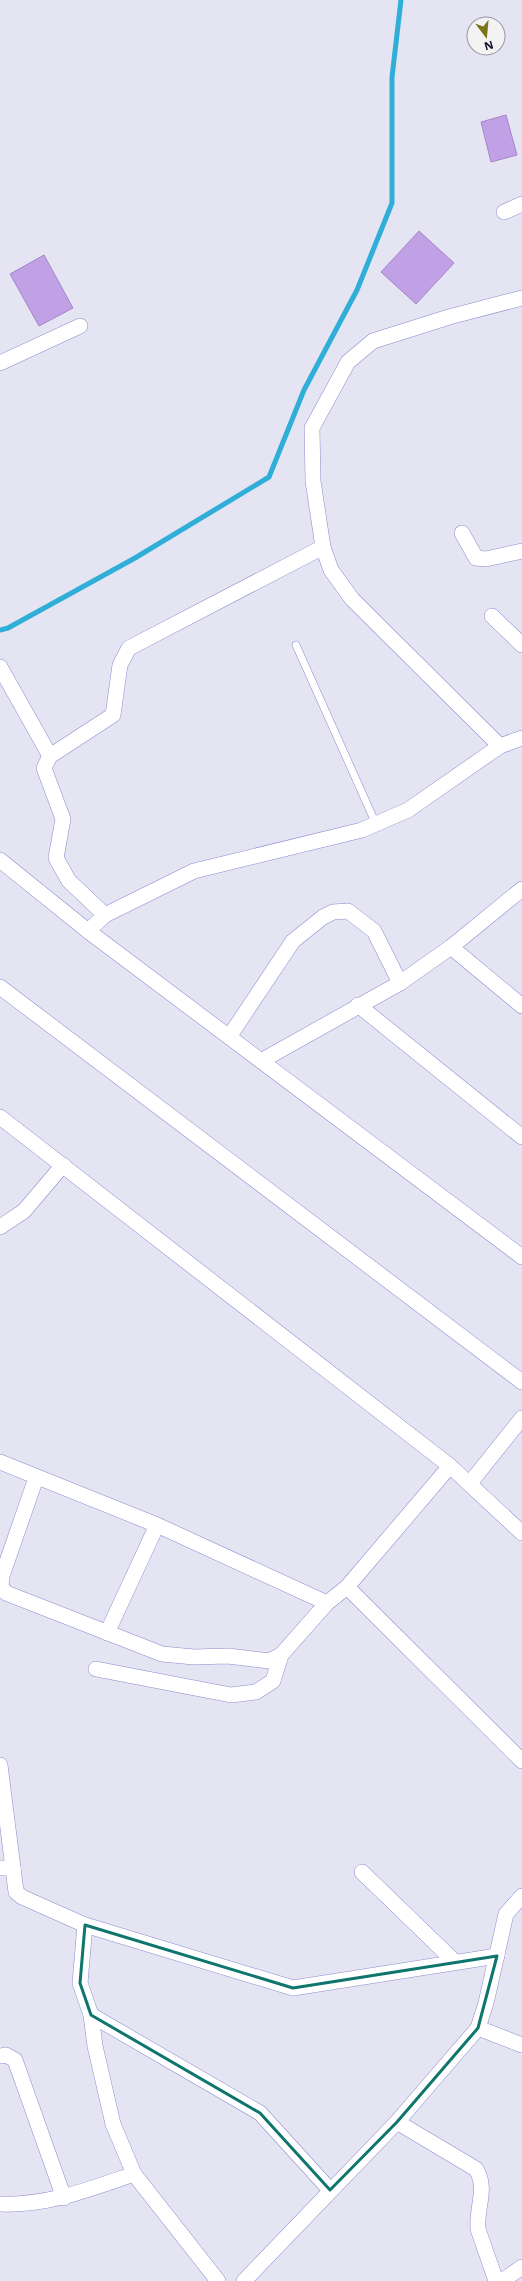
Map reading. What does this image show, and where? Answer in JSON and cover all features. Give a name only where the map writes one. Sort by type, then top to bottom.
[{"type":"street","points":[[504,212],[522,204]]},
{"type":"street","points":[[500,746],[352,599],[331,570],[323,547],[313,481],[312,428],[348,362],[373,341],[449,317],[522,298]]},
{"type":"street","points":[[0,363],[80,326]]},
{"type":"street","points":[[462,533],[476,558],[486,559],[522,551]]},
{"type":"street","points":[[105,915],[69,881],[56,858],[63,818],[44,768],[50,756],[113,715],[120,665],[129,648],[323,547]]},
{"type":"street","points":[[492,616],[522,645]]},
{"type":"street","points":[[0,667],[50,756]]},
{"type":"street","points":[[88,931],[105,915],[194,871],[362,830],[408,810],[500,746],[522,738]]},
{"type":"street","points":[[0,860],[88,931],[522,1257]]},
{"type":"street","points":[[261,1061],[400,983],[451,947],[522,889]]},
{"type":"street","points":[[229,1037],[293,941],[323,917],[333,912],[348,911],[374,931],[400,983]]},
{"type":"street","points":[[451,947],[522,1006]]},
{"type":"street","points":[[0,987],[522,1382]]},
{"type":"street","points":[[358,1006],[522,1137]]},
{"type":"street","points":[[0,1117],[450,1466],[522,1533]]},
{"type":"street","points":[[0,1227],[24,1211],[63,1165]]},
{"type":"street","points":[[470,1483],[522,1418]]},
{"type":"street","points":[[0,1462],[36,1478],[157,1525],[327,1603]]},
{"type":"street","points":[[36,1478],[2,1576],[1,1586],[6,1593],[162,1654],[194,1657],[228,1656],[269,1661],[281,1655],[327,1603],[347,1587],[450,1466]]},
{"type":"street","points":[[107,1633],[157,1525]]},
{"type":"street","points":[[347,1587],[522,1761]]},
{"type":"street","points":[[96,1669],[231,1695],[256,1692],[273,1681],[281,1655]]},
{"type":"street","points":[[0,1765],[6,1868],[16,1892],[85,1925],[293,1988],[497,1956]]},
{"type":"street","points":[[362,1872],[455,1962]]},
{"type":"street","points":[[244,2281],[397,2122],[478,2028],[486,2003],[506,1914],[522,1896]]},
{"type":"street","points":[[85,1925],[80,1983],[91,2015],[95,2046],[113,2124],[134,2174],[218,2281]]},
{"type":"street","points":[[91,2015],[260,2113],[330,2190]]},
{"type":"street","points":[[478,2028],[522,2046]]},
{"type":"street","points":[[0,2056],[6,2055],[15,2060],[64,2198]]},
{"type":"street","points":[[397,2122],[453,2157],[476,2169],[481,2177],[483,2190],[477,2220],[478,2229],[508,2277]]},
{"type":"street","points":[[0,2204],[13,2204],[64,2198],[134,2174]]},
{"type":"lane","points":[[296,645],[376,824]]},
{"type":"highlighted area","points":[[85,1925],[293,1988],[497,1956],[478,2028],[397,2122],[330,2190],[260,2113],[91,2015],[80,1983]]},
{"type":"building","points":[[506,115],[517,155],[491,162],[481,122]]},
{"type":"building","points":[[419,231],[454,263],[416,304],[381,272]]},
{"type":"building","points":[[44,255],[73,308],[39,326],[10,274]]},
{"type":"waterway","points":[[0,630],[8,628],[135,558],[269,477],[304,390],[357,290],[392,203],[392,77],[401,0]]}]
